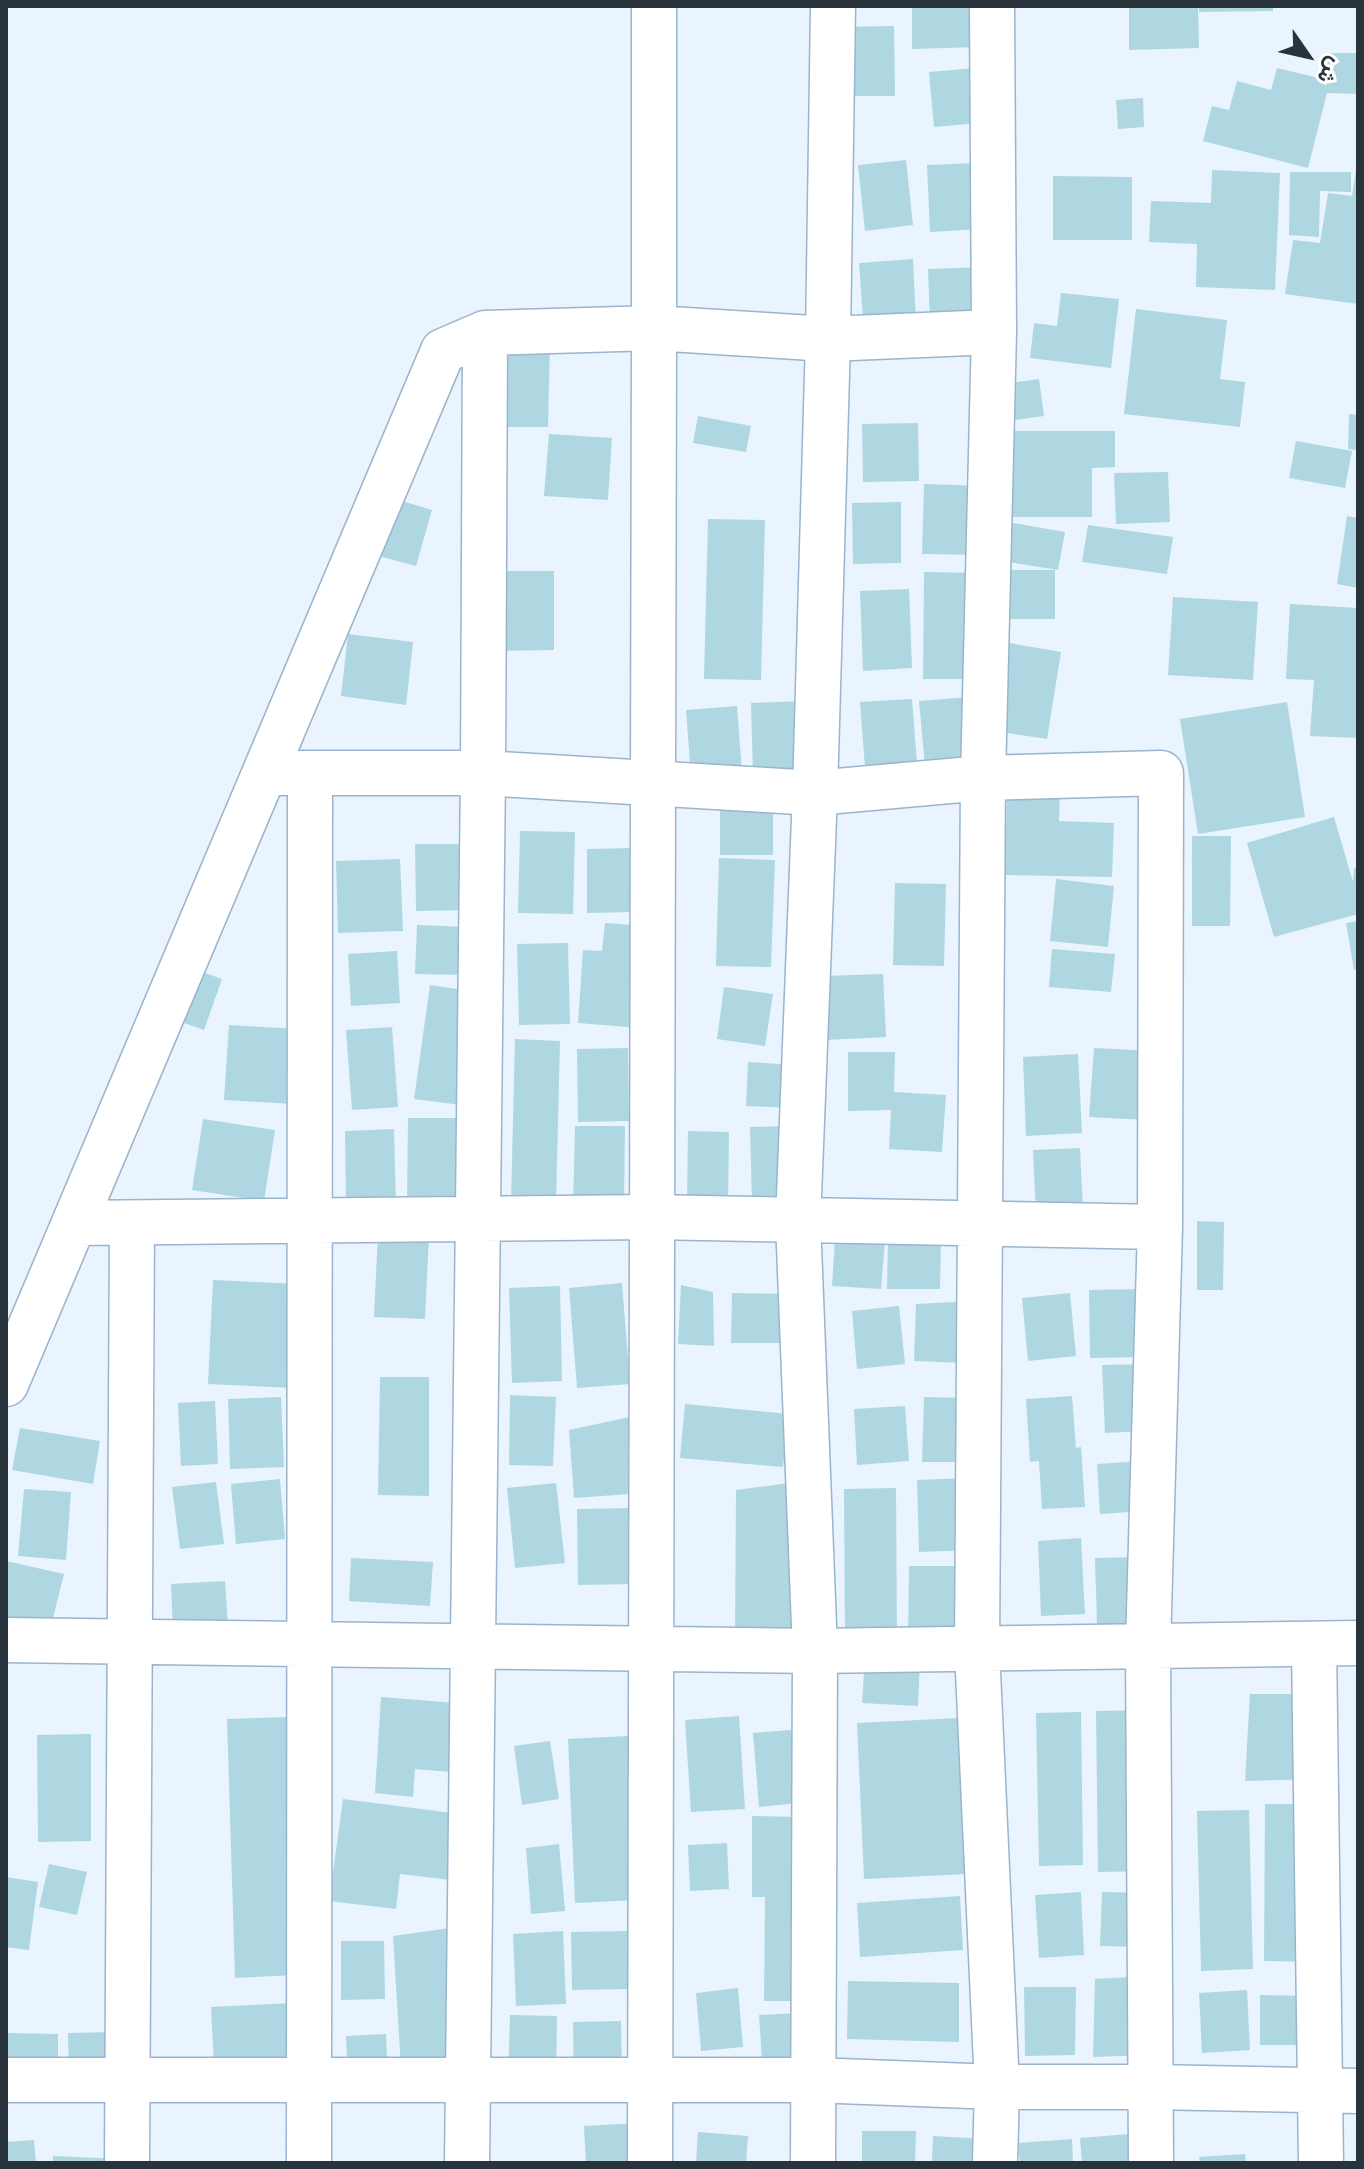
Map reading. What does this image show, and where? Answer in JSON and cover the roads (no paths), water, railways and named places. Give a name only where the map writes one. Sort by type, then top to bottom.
[{"type":"street","points":[[650,2163],[654,6]]},
{"type":"street","points":[[813,2163],[815,1651],[798,1221],[815,793],[828,339],[833,6]]},
{"type":"street","points":[[992,6],[994,332],[983,778],[977,1650],[997,2087],[995,2163]]},
{"type":"street","points":[[6,1384],[443,351],[485,333],[654,328],[828,339],[994,332]]},
{"type":"street","points":[[467,2163],[485,333]]},
{"type":"street","points":[[265,773],[483,773],[815,793],[983,778],[1161,773],[1160,1227],[1148,1647],[1151,2163]]},
{"type":"street","points":[[309,2163],[310,774]]},
{"type":"street","points":[[74,1223],[652,1217],[1160,1227]]},
{"type":"street","points":[[127,2163],[132,1223]]},
{"type":"street","points":[[6,1640],[815,1651],[1358,1643]]},
{"type":"street","points":[[1314,1644],[1339,2091],[1321,2163]]},
{"type":"street","points":[[6,2080],[813,2080],[997,2087],[1339,2091]]}]
